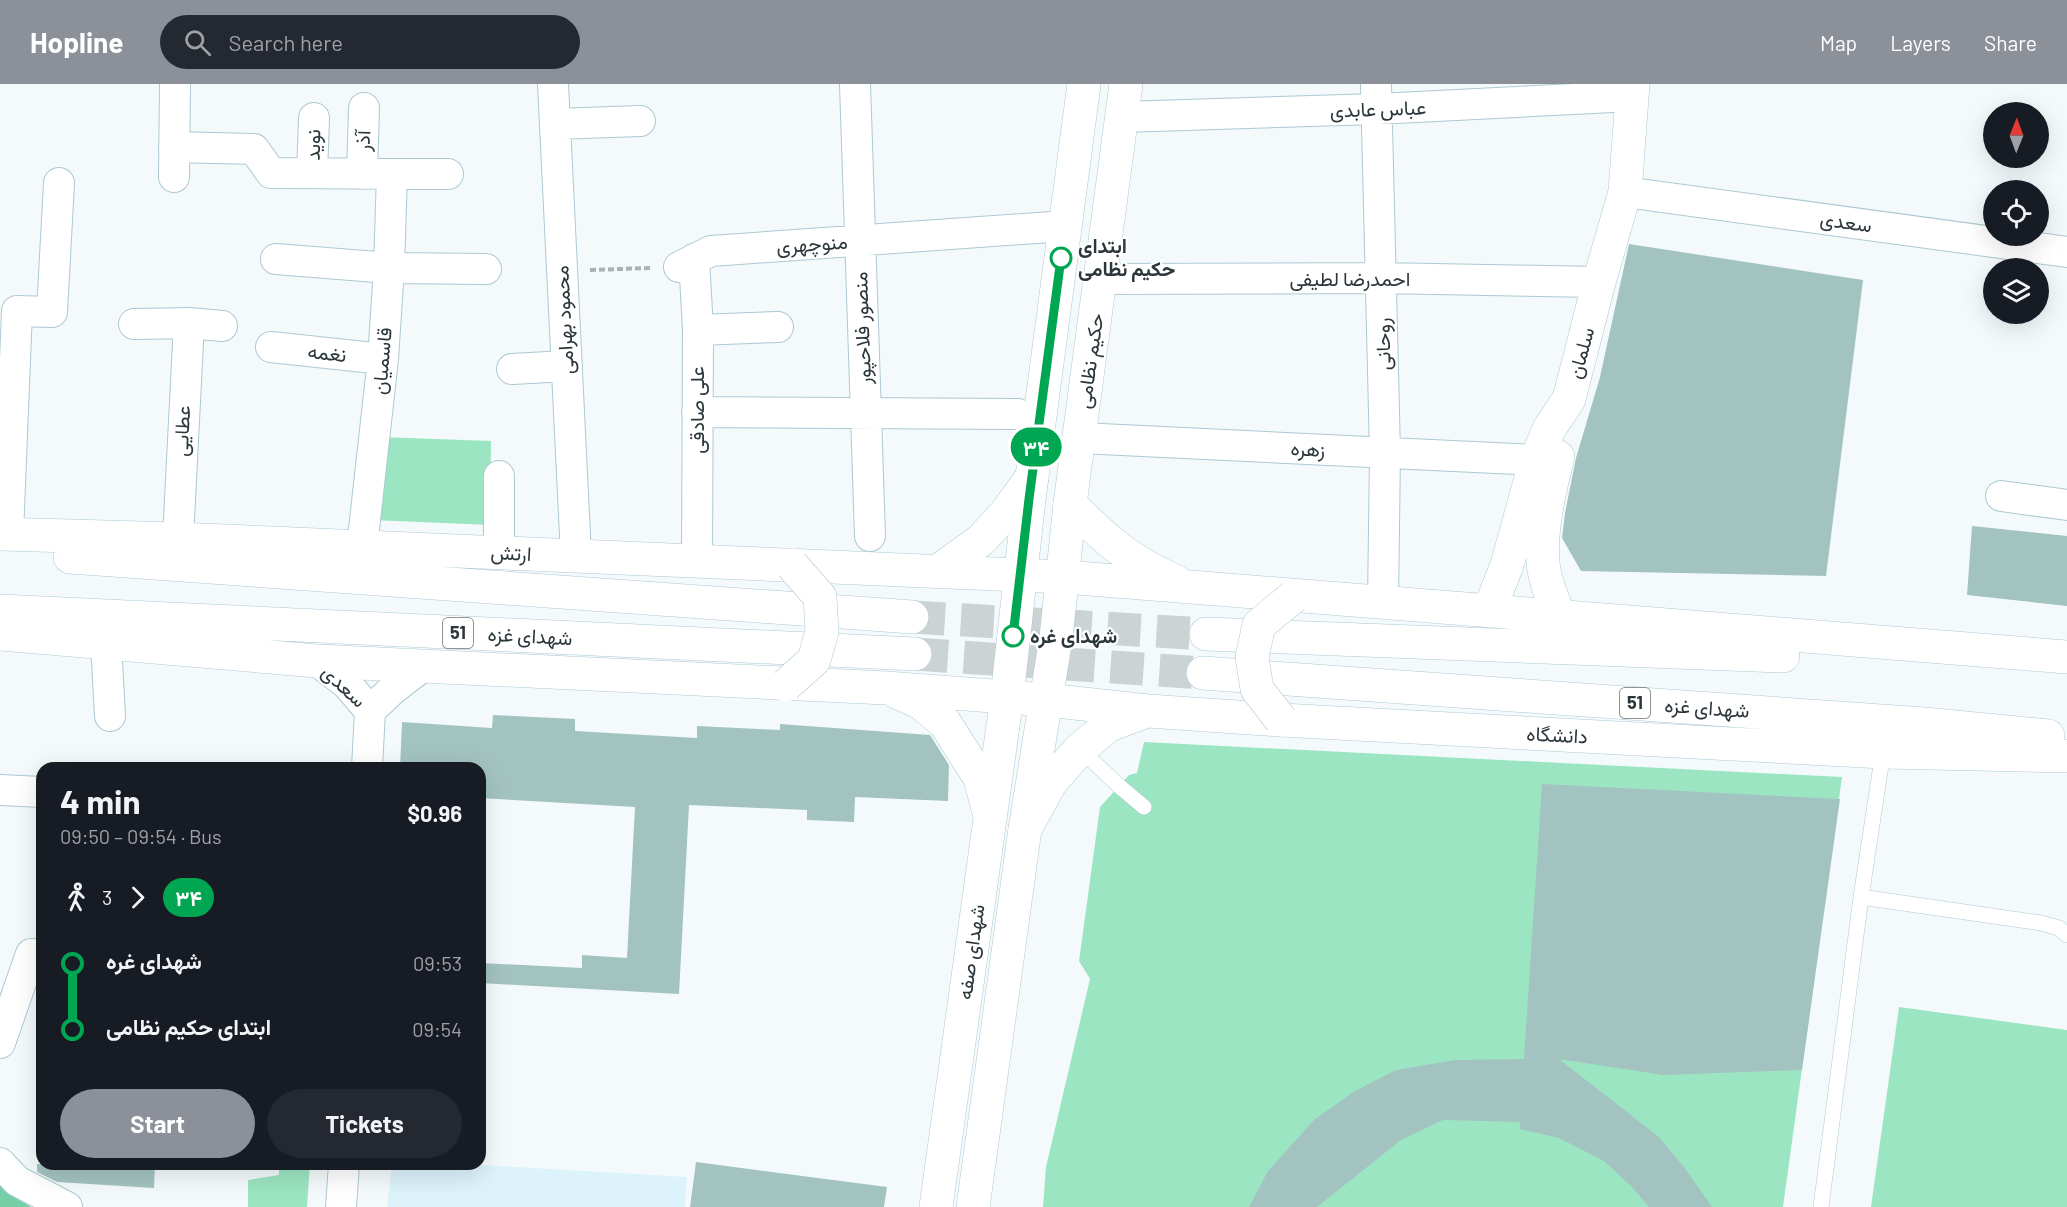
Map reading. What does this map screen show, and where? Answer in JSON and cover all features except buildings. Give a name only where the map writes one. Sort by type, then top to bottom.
[{"type":"main road","points":[[1021,575],[1032,477],[1029,414],[1065,226],[1084,84]]},
{"type":"main road","name":"حکیم نظامی","points":[[1047,699],[1070,504],[1126,84]]},
{"type":"main road","name":"سلمان","points":[[1489,611],[1507,565],[1536,460],[1549,429],[1569,399],[1625,192],[1633,90]]},
{"type":"main road","points":[[1560,617],[1543,564],[1543,544],[1551,484],[1565,434],[1569,399]]},
{"type":"main road","points":[[937,572],[981,540],[1006,513],[1032,477]]},
{"type":"main road","points":[[1070,504],[1106,540],[1147,568],[1193,588]]},
{"type":"main road","points":[[1025,534],[1034,552],[1043,556],[1053,555],[1061,550],[1066,542]]},
{"type":"main road","name":"ارتش","points":[[3,540],[178,539],[1063,577]]},
{"type":"main road","points":[[3,540],[912,617]]},
{"type":"main road","points":[[1507,565],[1510,582],[1518,589],[1529,590],[1538,583],[1543,564]]},
{"type":"main road","points":[[786,685],[814,660],[822,631],[820,597],[792,566]]},
{"type":"main road","name":"شهدای صفه","points":[[936,1207],[1007,697],[1021,575]]},
{"type":"main road","points":[[1063,577],[2067,657]]},
{"type":"main road","points":[[1281,720],[1257,689],[1252,657],[1260,625],[1294,596]]},
{"type":"main road","name":"شهدای غزه","points":[[0,611],[915,654]]},
{"type":"main road","points":[[0,634],[317,662],[886,688],[1007,697]]},
{"type":"main road","points":[[1206,634],[2067,666]]},
{"type":"main road","name":"شهدای غزه","points":[[1203,673],[1901,722],[2067,737]]},
{"type":"main road","points":[[886,688],[921,703],[945,723],[980,778],[990,816]]},
{"type":"main road","name":"دانشگاه","points":[[1007,697],[1047,699],[1148,711],[1281,720],[1883,752],[2067,756]]},
{"type":"main road","name":"شهدای صفه","points":[[973,1207],[1025,829],[1047,699]]},
{"type":"main road","points":[[1025,829],[1051,782],[1080,749],[1109,725],[1148,711]]},
{"type":"street","points":[[174,177],[175,84]]},
{"type":"street","name":"محمود بهرامی","points":[[553,84],[576,556]]},
{"type":"street","name":"منصور فلاحپور","points":[[855,84],[870,536]]},
{"type":"street","name":"عباس عابدی","points":[[1122,117],[1376,97],[1633,90]]},
{"type":"street","name":"روحانی","points":[[1376,97],[1385,453],[1383,603]]},
{"type":"street","name":"آذر","points":[[362,174],[364,108]]},
{"type":"street","name":"نوید","points":[[312,173],[314,118]]},
{"type":"street","points":[[555,124],[640,121]]},
{"type":"street","points":[[174,147],[254,149],[271,172],[448,174]]},
{"type":"street","name":"قاسمیان","points":[[362,547],[383,359],[392,174]]},
{"type":"street","points":[[3,540],[17,310],[52,312],[59,183]]},
{"type":"street","name":"سعدی","points":[[1625,192],[2067,252]]},
{"type":"street","name":"منوچهری","points":[[687,263],[711,251],[1065,226]]},
{"type":"street","points":[[276,259],[389,268],[486,270]]},
{"type":"street","name":"علی صادقی","points":[[687,263],[698,330],[697,562]]},
{"type":"street","name":"احمدرضا لطیفی","points":[[1101,279],[1381,278],[1599,282]]},
{"type":"street","points":[[134,324],[189,323],[222,326]]},
{"type":"street","name":"عطایی","points":[[178,539],[189,323]]},
{"type":"street","points":[[698,330],[778,327]]},
{"type":"street","name":"نغمه","points":[[271,347],[383,359]]},
{"type":"street","points":[[512,369],[567,366]]},
{"type":"street","points":[[697,412],[1029,414]]},
{"type":"street","name":"زهره","points":[[1080,438],[1536,460]]},
{"type":"street","points":[[499,476],[499,553]]},
{"type":"street","points":[[2001,496],[2067,505]]},
{"type":"street","points":[[106,643],[110,716]]},
{"type":"street","name":"سعدی","points":[[317,662],[347,684],[370,711]]},
{"type":"street","points":[[367,762],[370,711],[423,666]]},
{"type":"street","points":[[0,790],[36,792]]},
{"type":"street","points":[[0,1043],[31,954],[36,954]]},
{"type":"street","points":[[0,1163],[17,1181],[67,1207]]},
{"type":"street","points":[[341,1207],[344,1170]]},
{"type":"lane","points":[[1080,749],[1144,807]]},
{"type":"lane","points":[[1821,1207],[1861,897],[1883,752]]},
{"type":"lane","points":[[1861,897],[2041,923],[2059,928],[2067,935]]},
{"type":"path","points":[[562,271],[687,263]]},
{"type":"shaded area","points":[[486,1165],[687,1177],[685,1207],[387,1207],[391,1170],[486,1170]]},
{"type":"green space","points":[[380,437],[491,441],[490,525],[372,520]]},
{"type":"green space","points":[[1144,742],[1842,777],[1783,1207],[1043,1207],[1046,1167],[1090,979],[1079,961],[1100,807],[1129,775],[1137,773]]},
{"type":"green space","points":[[1899,1007],[2067,1030],[2067,1207],[1871,1207]]},
{"type":"green space","points":[[279,1170],[310,1170],[307,1207],[248,1207],[248,1180],[279,1175]]},
{"type":"green space","points":[[0,1185],[9,1194],[31,1207],[0,1207]]},
{"type":"tunnel","points":[[912,617],[1206,634]]},
{"type":"tunnel","points":[[915,654],[1203,673]]},
{"type":"bus line","name":"۳۴","points":[[1013,636],[1061,258]]},
{"type":"place","name":"ابتدای حکیم نظامی","points":[[1061,258]]},
{"type":"place","name":"شهدای غره","points":[[1013,636]]}]
